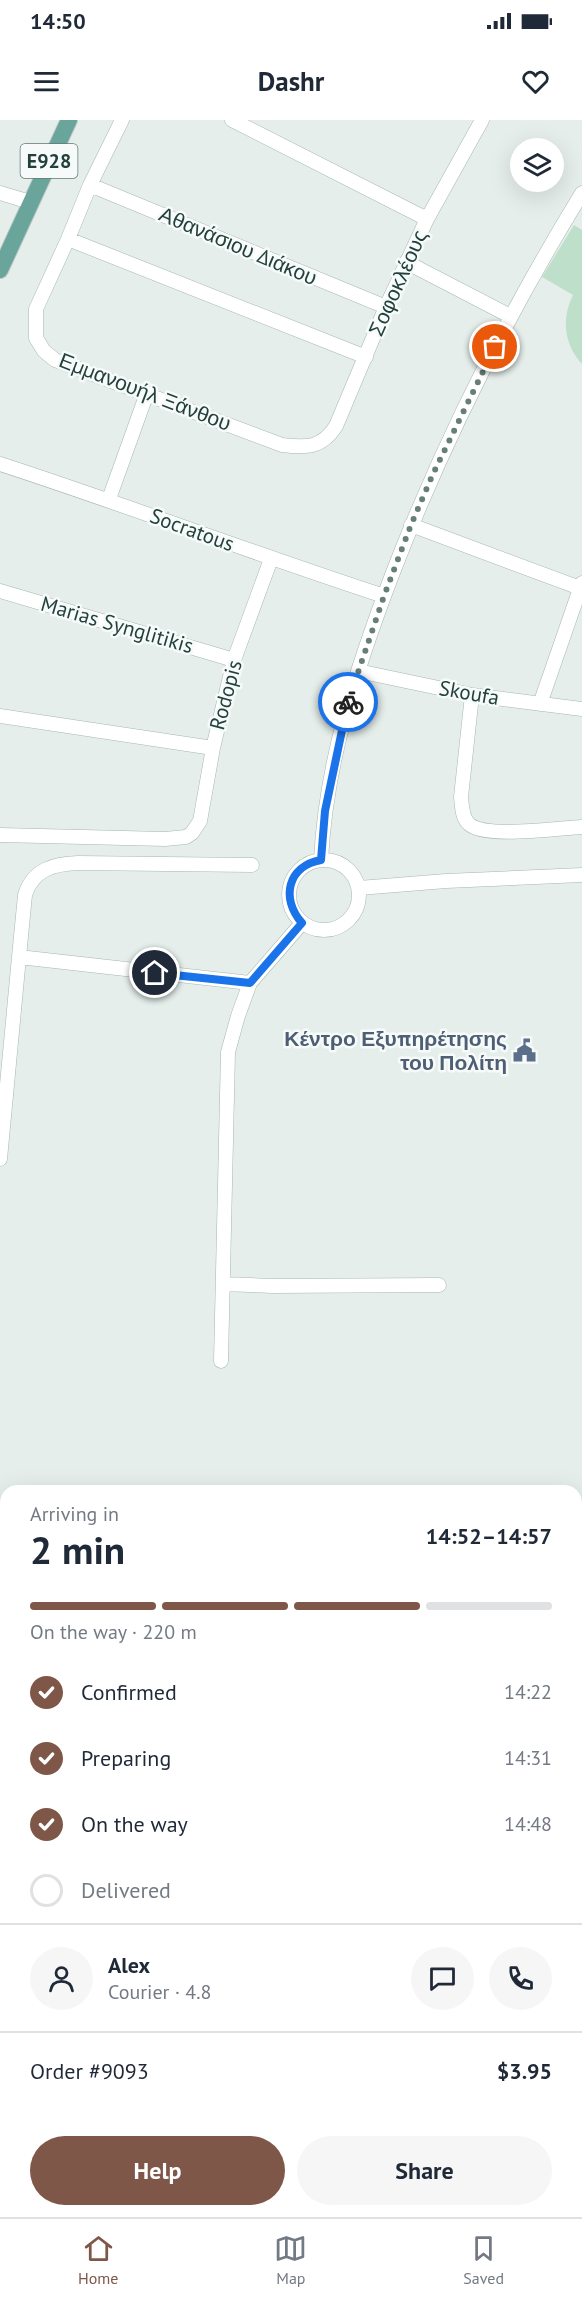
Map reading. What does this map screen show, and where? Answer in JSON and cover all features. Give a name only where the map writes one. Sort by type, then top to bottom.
[{"type":"main road","name":"E928","points":[[0,270],[69,120]]},
{"type":"street","name":"Εμμανουήλ Ξάνθου","points":[[122,120],[90,185],[36,309],[36,338],[44,351],[55,360],[282,445],[306,447],[318,444]]},
{"type":"street","points":[[232,120],[427,219]]},
{"type":"street","name":"Σοφοκλέους","points":[[318,444],[326,439],[336,426],[406,262],[476,122]]},
{"type":"street","name":"Αθανάσιου Διάκου","points":[[90,185],[386,307]]},
{"type":"street","points":[[0,193],[30,202]]},
{"type":"street","points":[[321,860],[325,811],[349,697],[411,525],[433,474],[510,316],[582,193]]},
{"type":"street","points":[[68,239],[366,357]]},
{"type":"street","points":[[406,262],[510,316]]},
{"type":"street","points":[[109,499],[147,393]]},
{"type":"street","name":"Socratous","points":[[0,464],[109,499],[271,559],[384,596]]},
{"type":"street","points":[[411,525],[581,585],[540,704]]},
{"type":"street","name":"Rodopis","points":[[0,835],[165,839],[186,837],[192,833],[202,813],[213,748],[234,660],[271,559]]},
{"type":"street","name":"Marias Synglitikis","points":[[0,591],[234,660]]},
{"type":"street","name":"Skoufa","points":[[357,670],[472,695],[582,710]]},
{"type":"street","points":[[472,695],[461,797],[467,823],[478,829],[502,832],[582,827]]},
{"type":"street","points":[[0,716],[213,748]]},
{"type":"street","points":[[321,860],[341,864],[350,870],[359,888],[360,898],[357,909],[343,926],[333,930],[322,931],[302,923],[294,914],[290,904],[291,882],[304,866],[321,860]]},
{"type":"street","points":[[0,1159],[25,894],[28,885],[36,875],[60,864],[78,863],[252,865]]},
{"type":"street","points":[[359,888],[446,881],[582,875]]},
{"type":"street","points":[[221,1361],[228,1052],[250,983],[302,923]]},
{"type":"street","points":[[19,957],[250,983]]},
{"type":"street","points":[[223,1284],[439,1285]]},
{"type":"green space","points":[[574,225],[582,230],[582,364],[571,348],[566,331],[567,313],[573,295],[542,277]]},
{"type":"way so far","points":[[348,702],[357,670],[411,525],[433,474],[495,347]]},
{"type":"place","name":"Κέντρο Εξυπηρέτησης του Πολίτη","points":[[525,1051]]},
{"type":"route","points":[[155,973],[250,983],[302,923],[294,914],[290,904],[291,882],[304,866],[312,861],[321,860],[325,811],[348,702]]}]
